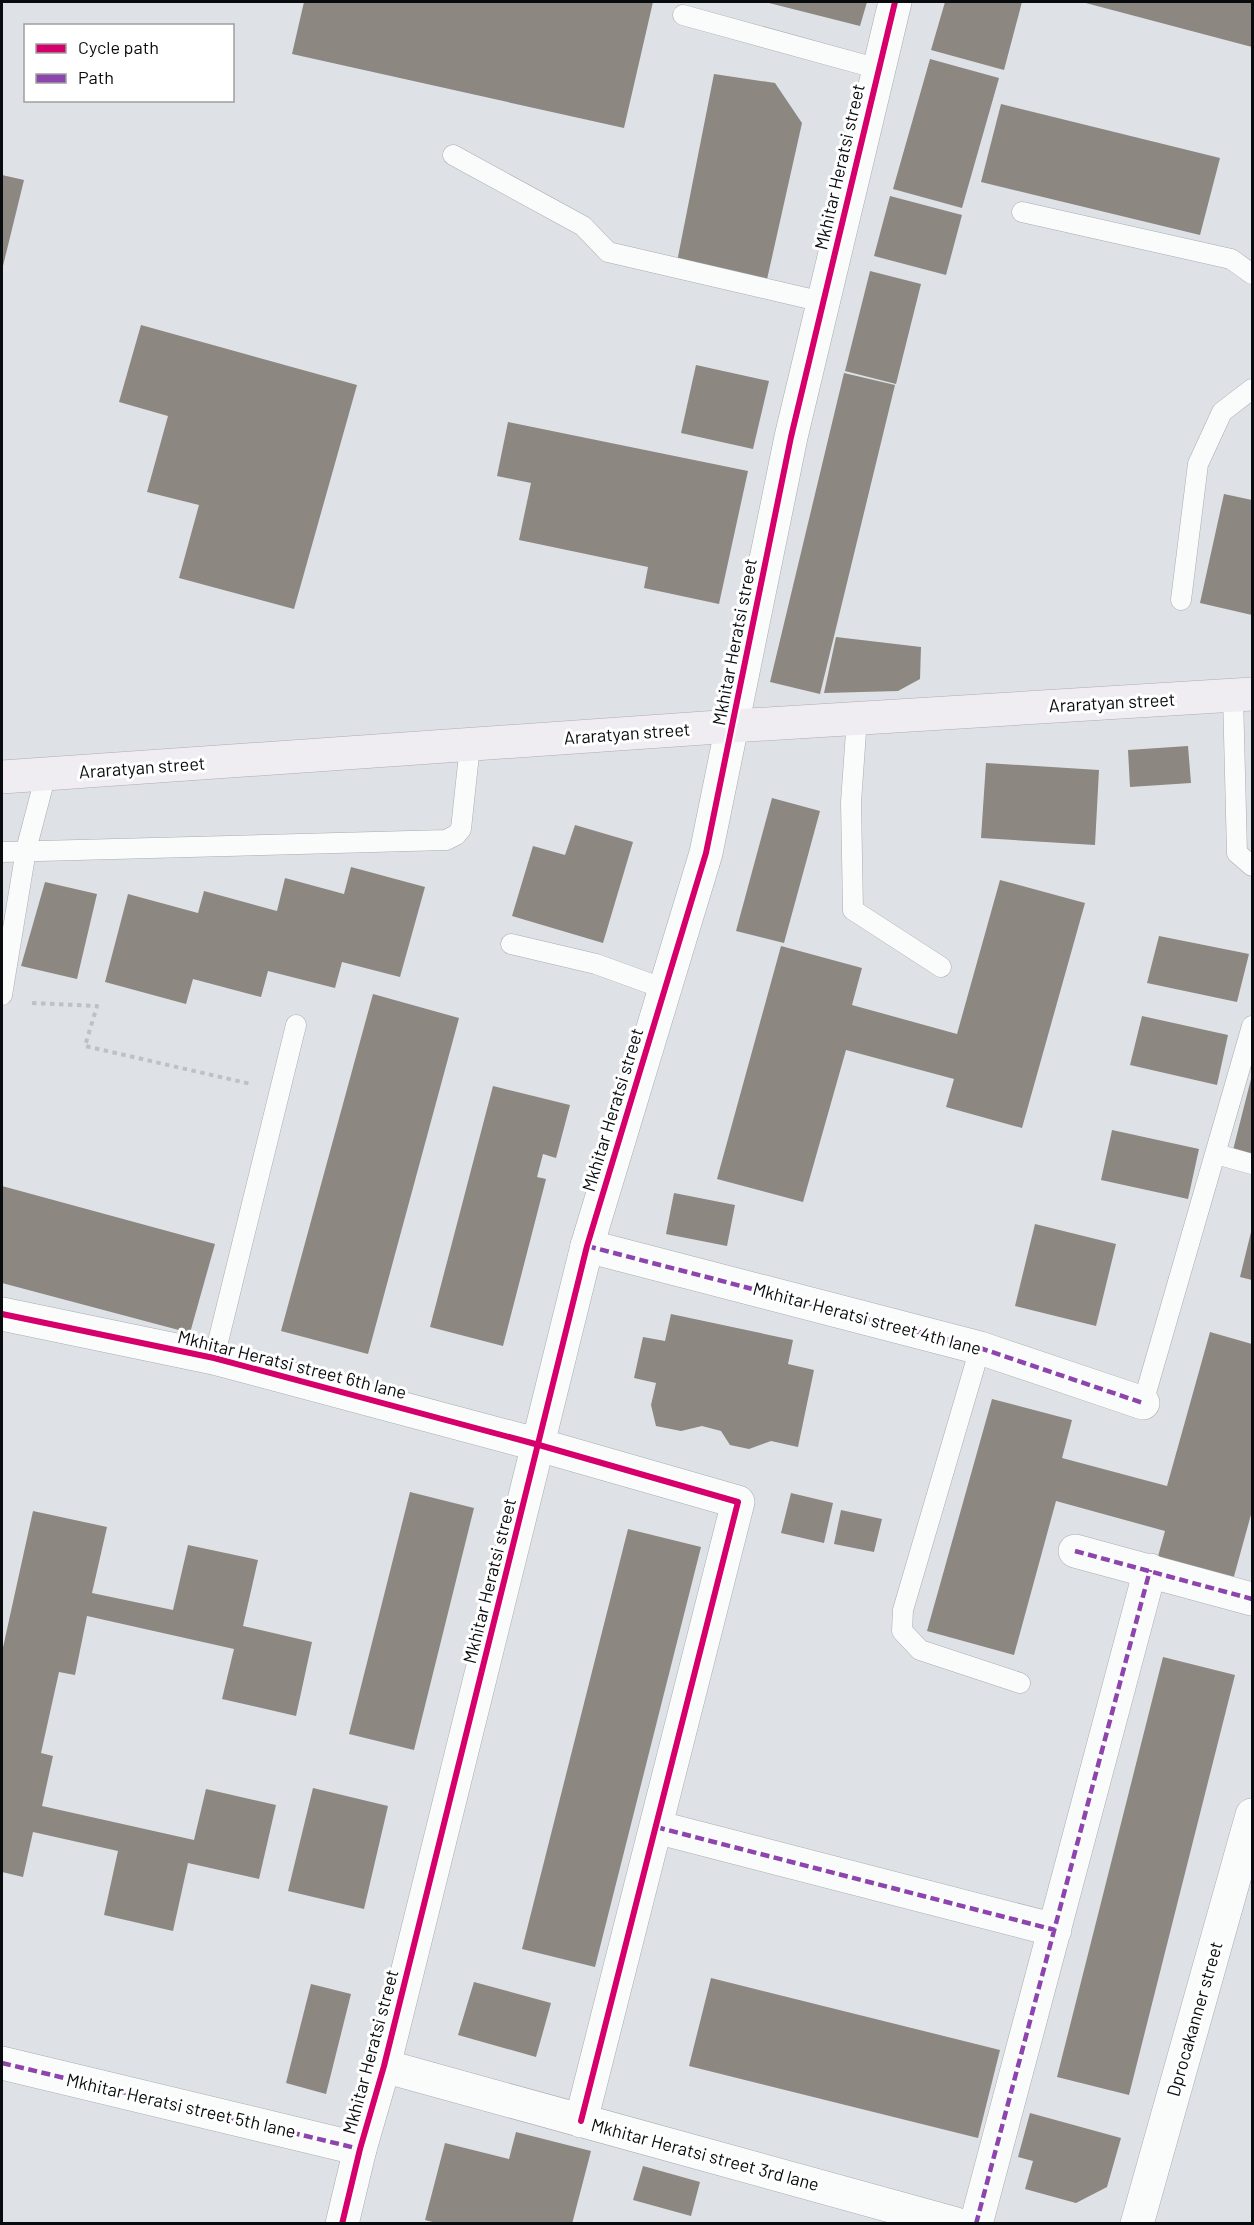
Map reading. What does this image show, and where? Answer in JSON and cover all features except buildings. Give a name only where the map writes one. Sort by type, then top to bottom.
[{"type":"main road","name":"Araratyan street","points":[[2,777],[733,726],[1243,695]]},
{"type":"street","name":"Mkhitar Heratsi street","points":[[342,2223],[384,2066],[587,1246],[706,853],[791,437],[895,2]]},
{"type":"street","name":"Mkhitar Heratsi street 4th lane","points":[[587,1246],[980,1348],[1143,1403]]},
{"type":"street","name":"Mkhitar Heratsi street 6th lane","points":[[2,1314],[214,1358],[539,1445],[738,1502],[656,1827]]},
{"type":"street","points":[[1075,1551],[1252,1599]]},
{"type":"street","points":[[976,2223],[1150,1570]]},
{"type":"street","name":"Dprocakanner street","points":[[1137,2223],[1252,1815]]},
{"type":"street","points":[[581,2121],[656,1827],[1055,1930]]},
{"type":"street","name":"Mkhitar Heratsi street 5th lane","points":[[2,2063],[360,2149]]},
{"type":"street","name":"Mkhitar Heratsi street 3rd lane","points":[[384,2066],[956,2223]]},
{"type":"lane","points":[[683,15],[879,69]]},
{"type":"lane","points":[[453,155],[583,226],[608,252],[823,302]]},
{"type":"lane","points":[[1022,212],[1231,260],[1252,274]]},
{"type":"lane","points":[[1181,600],[1198,464],[1222,412],[1252,389]]},
{"type":"lane","points":[[1243,695],[1237,853],[1252,866]]},
{"type":"lane","points":[[857,718],[851,802],[854,910],[941,967]]},
{"type":"lane","points":[[2,852],[446,840],[456,835],[461,829],[470,745]]},
{"type":"lane","points":[[2,995],[26,850],[46,774]]},
{"type":"lane","points":[[511,944],[596,964],[665,989]]},
{"type":"lane","points":[[214,1358],[296,1025]]},
{"type":"lane","points":[[1143,1403],[1252,1026]]},
{"type":"lane","points":[[1216,1154],[1252,1164]]},
{"type":"lane","points":[[980,1348],[903,1610],[902,1631],[920,1650],[1020,1683]]},
{"type":"path","points":[[25,1002],[97,1006],[85,1046],[281,1091]]},
{"type":"marked path","points":[[587,1246],[980,1348],[1143,1403]]},
{"type":"marked path","points":[[1075,1551],[1252,1599]]},
{"type":"marked path","points":[[976,2224],[1150,1570]]},
{"type":"marked path","points":[[656,1827],[1055,1930]]},
{"type":"marked path","points":[[2,2063],[360,2149]]},
{"type":"cycle path","points":[[342,2224],[360,2149],[384,2066],[587,1246],[706,853],[791,437],[895,2]]},
{"type":"cycle path","points":[[2,1314],[214,1358],[539,1445],[738,1502],[581,2121]]}]
